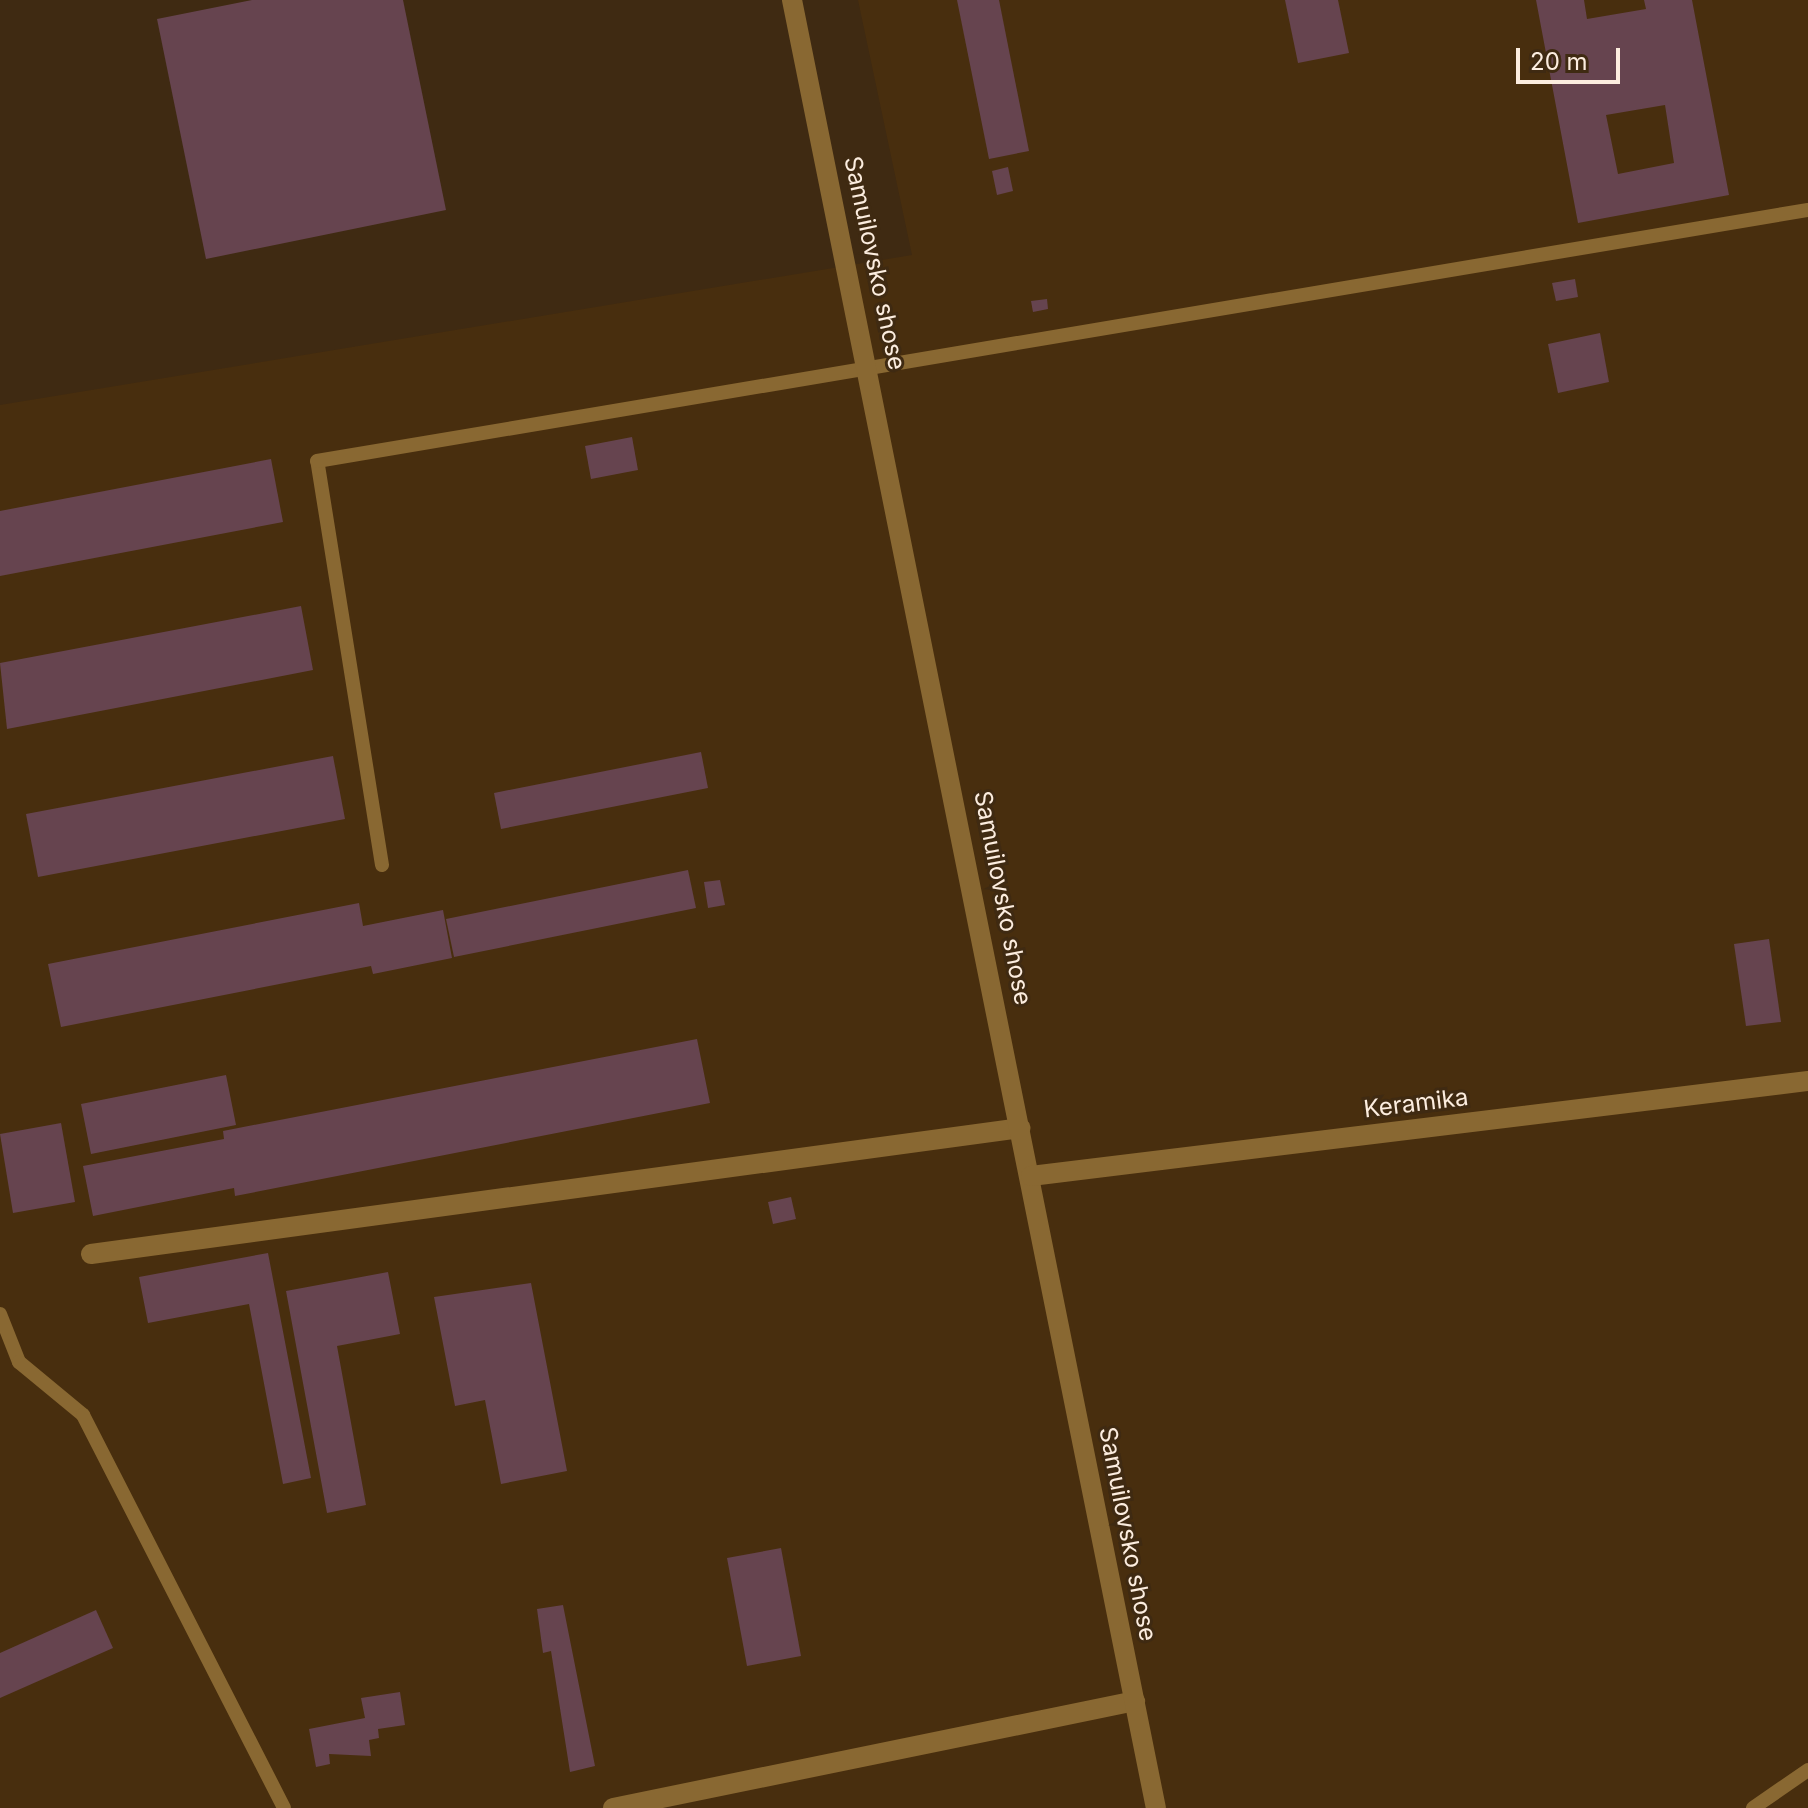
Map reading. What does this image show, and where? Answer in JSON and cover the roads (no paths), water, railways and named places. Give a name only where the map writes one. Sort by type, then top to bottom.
[{"type":"street","name":"Samuilovsko shose","points":[[792,0],[871,366],[1156,1808]]},
{"type":"street","name":"Keramika","points":[[1031,1176],[1808,1081]]},
{"type":"street","points":[[91,1254],[1021,1128]]},
{"type":"street","points":[[613,1808],[1135,1701]]},
{"type":"lane","points":[[382,865],[317,461],[1808,210]]},
{"type":"lane","points":[[0,1314],[19,1362],[83,1415],[284,1808]]},
{"type":"lane","points":[[1753,1808],[1808,1770]]}]
